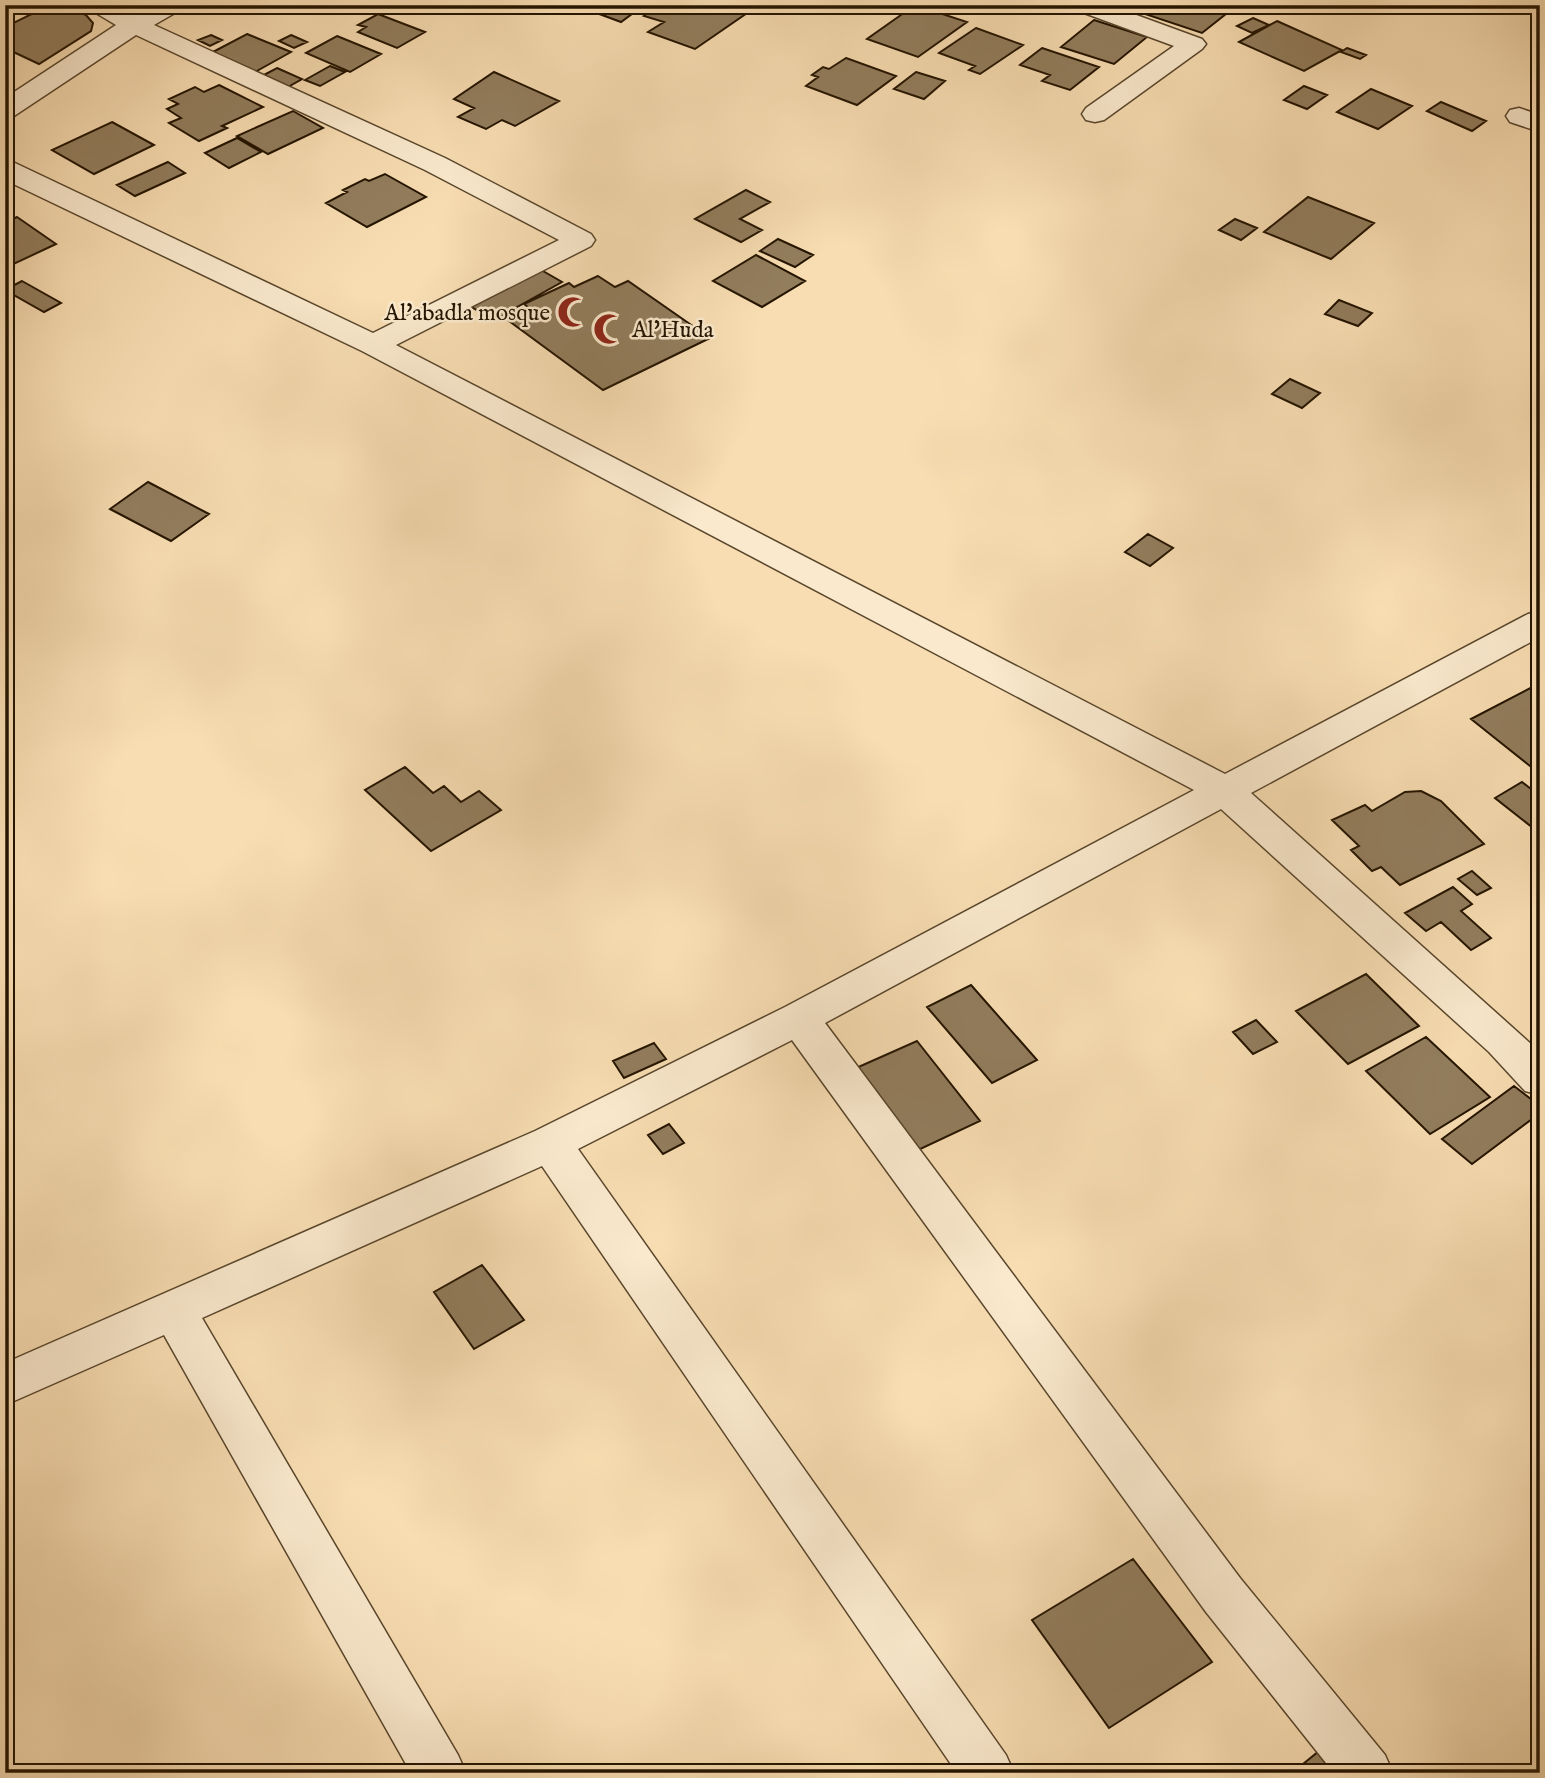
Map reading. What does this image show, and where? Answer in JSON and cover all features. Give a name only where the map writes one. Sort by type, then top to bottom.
[{"type":"street","points":[[100,5],[134,24],[435,163],[581,240],[373,345]]},
{"type":"street","points":[[5,110],[134,24],[171,5]]},
{"type":"street","points":[[1085,5],[1193,44],[1095,114]]},
{"type":"street","points":[[5,169],[373,345],[1223,789],[1503,1041],[1540,1079]]},
{"type":"street","points":[[5,1385],[550,1143],[799,1018],[1223,789],[1540,622]]},
{"type":"street","points":[[799,1018],[1223,1595],[1367,1773]]},
{"type":"street","points":[[550,1143],[988,1773]]},
{"type":"street","points":[[173,1310],[440,1773]]},
{"type":"building","points":[[50,5],[63,5],[86,15],[93,23],[91,31],[39,64],[5,48],[5,27]]},
{"type":"building","points":[[355,5],[388,5],[374,13]]},
{"type":"building","points":[[575,5],[644,5],[621,22]]},
{"type":"building","points":[[660,5],[733,5],[750,11],[695,49],[648,32],[664,22],[644,16]]},
{"type":"building","points":[[764,5],[808,5],[791,13]]},
{"type":"building","points":[[915,5],[967,22],[918,57],[867,39]]},
{"type":"building","points":[[1136,5],[1236,6],[1202,33],[1130,9]]},
{"type":"building","points":[[205,6],[235,7],[221,13]]},
{"type":"building","points":[[378,14],[425,32],[397,48],[358,32],[366,27],[358,25]]},
{"type":"building","points":[[1253,18],[1269,25],[1252,33],[1237,26]]},
{"type":"building","points":[[1094,20],[1147,37],[1114,64],[1061,47]]},
{"type":"building","points":[[1277,21],[1342,50],[1304,71],[1239,42]]},
{"type":"building","points":[[976,28],[1023,45],[980,74],[969,70],[975,66],[939,53]]},
{"type":"building","points":[[247,34],[291,52],[255,72],[211,53]]},
{"type":"building","points":[[211,35],[222,40],[210,46],[198,40]]},
{"type":"building","points":[[291,35],[307,42],[294,48],[279,41]]},
{"type":"building","points":[[337,36],[381,54],[350,72],[306,53]]},
{"type":"building","points":[[1042,48],[1099,67],[1070,90],[1042,81],[1050,75],[1020,65]]},
{"type":"building","points":[[1347,48],[1366,55],[1360,59],[1341,52]]},
{"type":"building","points":[[846,58],[896,76],[857,105],[806,86],[818,77],[812,75],[823,67],[829,69]]},
{"type":"building","points":[[330,66],[345,72],[320,86],[305,80]]},
{"type":"building","points":[[277,68],[302,79],[288,87],[262,76]]},
{"type":"building","points":[[494,72],[559,101],[515,126],[502,120],[486,129],[458,117],[474,108],[454,99]]},
{"type":"building","points":[[916,72],[945,81],[924,99],[894,89]]},
{"type":"building","points":[[219,85],[263,107],[222,126],[227,128],[199,141],[169,123],[181,118],[167,109],[178,104],[169,99],[195,87],[204,92]]},
{"type":"building","points":[[1304,86],[1327,95],[1307,109],[1284,100]]},
{"type":"building","points":[[1371,89],[1412,106],[1378,129],[1337,112]]},
{"type":"building","points":[[1441,102],[1486,121],[1472,131],[1427,111]]},
{"type":"building","points":[[293,111],[323,128],[268,154],[237,136]]},
{"type":"building","points":[[112,122],[154,145],[94,174],[52,150]]},
{"type":"building","points":[[237,138],[261,152],[229,168],[205,153]]},
{"type":"building","points":[[168,162],[185,173],[135,196],[117,185]]},
{"type":"building","points":[[385,174],[426,197],[367,227],[326,203],[347,192],[343,190],[365,179],[369,181]]},
{"type":"building","points":[[746,190],[770,202],[740,219],[762,230],[741,242],[695,219]]},
{"type":"building","points":[[1308,197],[1374,223],[1331,259],[1264,232]]},
{"type":"building","points":[[17,217],[56,244],[5,268],[5,223]]},
{"type":"building","points":[[1235,219],[1257,228],[1241,240],[1219,230]]},
{"type":"building","points":[[778,239],[813,255],[795,267],[760,251]]},
{"type":"building","points":[[756,255],[805,281],[762,307],[713,281]]},
{"type":"building","points":[[536,267],[562,282],[494,320],[468,305]]},
{"type":"building","name":"Al'Huda","points":[[598,276],[615,287],[628,281],[710,338],[603,390],[509,321],[532,310],[524,304],[569,283],[574,287]]},
{"type":"building","points":[[22,281],[61,303],[44,312],[5,290]]},
{"type":"building","points":[[1339,300],[1372,313],[1358,326],[1325,314]]},
{"type":"building","points":[[1290,379],[1320,393],[1302,408],[1272,394]]},
{"type":"building","points":[[148,482],[209,514],[171,541],[110,509]]},
{"type":"building","points":[[1148,534],[1173,548],[1150,566],[1125,552]]},
{"type":"building","points":[[1540,683],[1540,774],[1471,719]]},
{"type":"building","points":[[405,767],[433,793],[444,786],[461,802],[479,791],[501,810],[431,851],[365,790]]},
{"type":"building","points":[[1522,782],[1540,796],[1540,823],[1533,828],[1495,798]]},
{"type":"building","points":[[1421,791],[1441,801],[1484,844],[1400,885],[1381,867],[1372,871],[1351,850],[1359,846],[1332,820],[1365,805],[1372,811],[1405,792]]},
{"type":"building","points":[[1472,871],[1491,888],[1477,895],[1458,879]]},
{"type":"building","points":[[1453,887],[1472,904],[1461,911],[1491,938],[1471,950],[1441,922],[1426,931],[1405,913]]},
{"type":"building","points":[[1366,974],[1419,1026],[1348,1064],[1296,1011]]},
{"type":"building","points":[[971,985],[1037,1060],[992,1083],[927,1007]]},
{"type":"building","points":[[1256,1020],[1277,1042],[1253,1054],[1233,1032]]},
{"type":"building","points":[[1426,1037],[1490,1097],[1430,1134],[1366,1071]]},
{"type":"building","points":[[917,1041],[980,1121],[916,1151],[854,1069]]},
{"type":"building","points":[[654,1043],[666,1059],[624,1078],[613,1061]]},
{"type":"building","points":[[1514,1086],[1540,1106],[1540,1113],[1472,1164],[1442,1139]]},
{"type":"building","points":[[669,1124],[684,1143],[663,1154],[648,1135]]},
{"type":"building","points":[[482,1265],[524,1320],[474,1349],[434,1292]]},
{"type":"building","points":[[1133,1559],[1212,1662],[1109,1728],[1032,1620]]},
{"type":"building","points":[[1324,1747],[1347,1773],[1292,1773]]},
{"type":"place","name":"Al'abadla mosque","points":[[573,312]]},
{"type":"place","name":"Al'Huda","points":[[609,329]]}]
